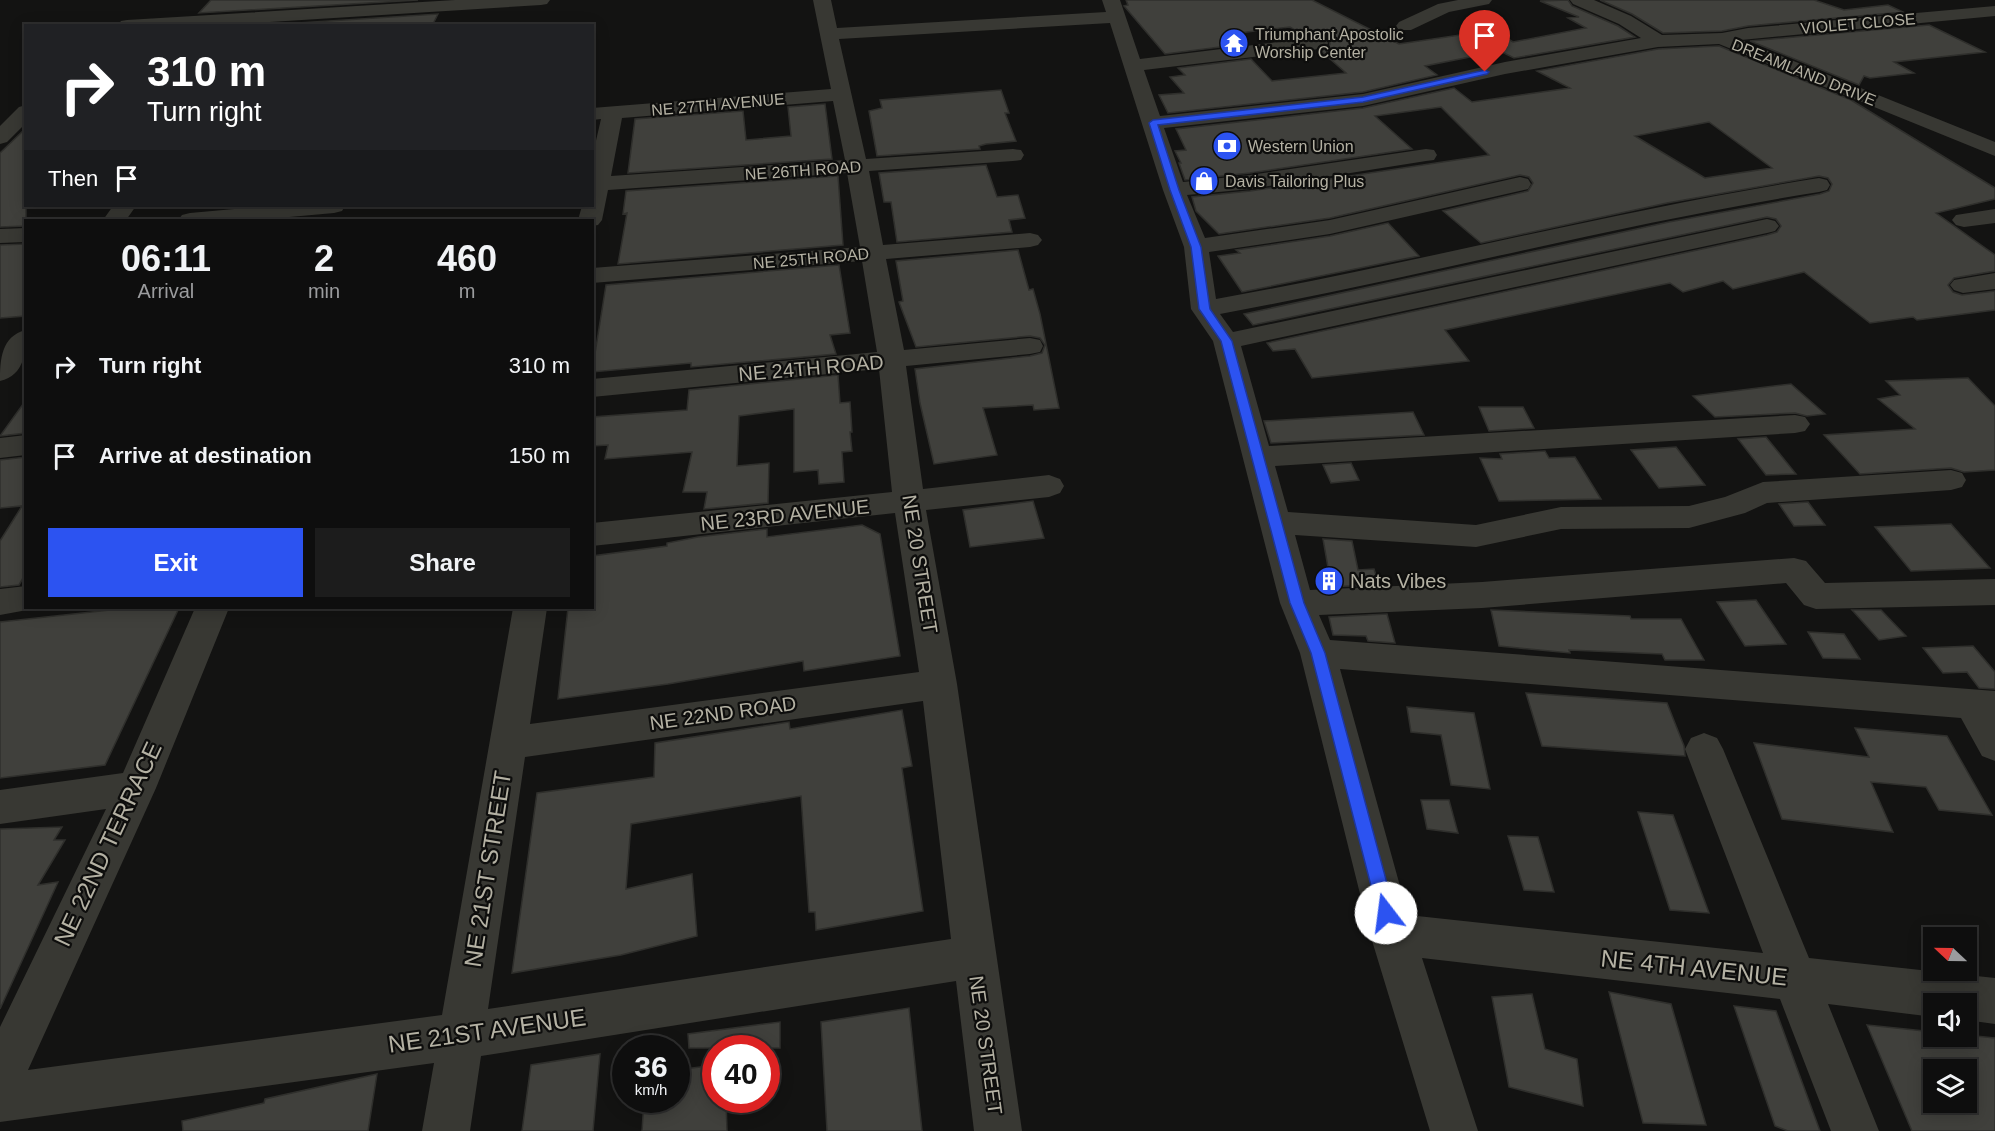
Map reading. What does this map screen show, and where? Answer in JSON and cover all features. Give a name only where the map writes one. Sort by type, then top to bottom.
[{"type":"street","points":[[254,21],[270,0]]},
{"type":"street","points":[[110,24],[125,17],[254,21],[541,0]]},
{"type":"street","name":"NE 20 STREET","points":[[822,0],[843,94],[892,360],[909,502],[939,684],[999,1131]]},
{"type":"street","points":[[1405,26],[1444,8],[1483,0]]},
{"type":"street","points":[[1579,0],[1626,20],[1658,41]]},
{"type":"street","points":[[464,24],[470,5]]},
{"type":"street","points":[[1872,7],[1891,21]]},
{"type":"street","points":[[830,34],[1114,8],[1174,190],[1196,247],[1204,309],[1227,341],[1297,603],[1318,653],[1392,934],[1454,1131]]},
{"type":"street","name":"VIOLET CLOSE","points":[[1721,38],[1748,33],[1995,11]]},
{"type":"street","name":"DREAMLAND DRIVE","points":[[1153,123],[1363,100],[1505,68],[1658,41],[1721,38],[1995,150]]},
{"type":"street","points":[[1133,66],[1319,43]]},
{"type":"street","name":"NE 27TH AVENUE","points":[[603,113],[843,94]]},
{"type":"street","points":[[0,138],[24,113]]},
{"type":"street","points":[[595,184],[603,113]]},
{"type":"street","name":"NE 26TH ROAD","points":[[595,184],[1013,155]]},
{"type":"street","points":[[1174,190],[1250,182],[1426,155]]},
{"type":"street","points":[[1196,247],[1330,227],[1520,184]]},
{"type":"street","points":[[1204,309],[1275,297],[1675,209],[1819,185]]},
{"type":"street","points":[[115,219],[124,207]]},
{"type":"street","points":[[200,219],[324,207]]},
{"type":"street","points":[[1964,220],[1995,216]]},
{"type":"street","points":[[1227,341],[1767,226]]},
{"type":"street","points":[[0,236],[24,235]]},
{"type":"street","name":"NE 25TH ROAD","points":[[594,276],[1030,240]]},
{"type":"street","points":[[1963,285],[1995,281]]},
{"type":"street","points":[[0,327],[24,325]]},
{"type":"street","points":[[0,373],[24,341]]},
{"type":"street","name":"NE 24TH ROAD","points":[[594,388],[1030,346]]},
{"type":"street","points":[[1258,457],[1795,424]]},
{"type":"street","points":[[0,448],[24,445]]},
{"type":"street","points":[[1275,522],[1476,536],[1561,518],[1689,517],[1734,505],[1763,493],[1951,480]]},
{"type":"street","name":"NE 23RD AVENUE","points":[[594,535],[1049,486]]},
{"type":"street","points":[[1297,603],[1482,595],[1794,570],[1816,596],[1995,592]]},
{"type":"street","points":[[0,602],[24,599]]},
{"type":"street","name":"NE 22ND TERRACE","points":[[0,1078],[136,788],[212,609]]},
{"type":"street","name":"NE 21ST STREET","points":[[446,1131],[530,609]]},
{"type":"street","points":[[1318,653],[1983,705],[1995,745]]},
{"type":"street","name":"NE 22ND ROAD","points":[[508,743],[939,684]]},
{"type":"street","points":[[1704,749],[1855,1131]]},
{"type":"street","points":[[0,807],[136,788]]},
{"type":"street","name":"NE 4TH AVENUE","points":[[1392,934],[1995,1001]]},
{"type":"street","name":"NE 21ST AVENUE","points":[[0,1098],[461,1036],[974,957]]},
{"type":"building","points":[[211,0],[418,0],[199,13]]},
{"type":"building","points":[[1126,0],[1312,0],[1399,44],[1494,30],[1513,42],[1586,28],[1568,18],[1579,17],[1540,1],[1568,0],[1572,6],[1618,26],[1635,37],[1514,58],[1500,51],[1425,66],[1437,75],[1363,92],[1168,113],[1159,95],[1184,93],[1170,77],[1185,75],[1178,68],[1251,59],[1272,81],[1346,73],[1321,51],[1328,48],[1330,44],[1328,38],[1319,35],[1305,36],[1290,27],[1230,34],[1238,42],[1234,42],[1236,45],[1165,54],[1124,6],[1128,5]]},
{"type":"building","points":[[1600,0],[1814,0],[1844,10],[1888,5],[1903,12],[1748,26],[1722,31],[1663,33],[1632,14]]},
{"type":"building","points":[[438,14],[433,24],[282,24]]},
{"type":"building","points":[[1929,25],[1985,52],[1894,62],[1914,73],[1870,78],[1864,76],[1859,85],[1750,41]]},
{"type":"building","points":[[1719,46],[1851,100],[1995,188],[1995,199],[1936,213],[1995,255],[1995,271],[1954,278],[1948,285],[1953,292],[1962,295],[1995,291],[1995,310],[1917,320],[1913,317],[1870,323],[1804,272],[1733,289],[1723,281],[1683,292],[1670,283],[1445,330],[1469,361],[1312,378],[1295,349],[1273,351],[1267,343],[1767,235],[1777,232],[1781,226],[1776,219],[1767,217],[1253,325],[1244,314],[1669,222],[1820,194],[1829,191],[1832,184],[1828,178],[1819,176],[1667,203],[1481,243],[1443,211],[1528,191],[1533,183],[1529,177],[1520,175],[1330,218],[1219,234],[1196,211],[1192,197],[1250,191],[1489,155],[1441,107],[1375,116],[1412,149],[1250,173],[1185,180],[1175,151],[1186,150],[1176,129],[1363,108],[1454,88],[1472,102],[1570,88],[1537,71],[1658,49]],"holes":[[[1709,122],[1772,168],[1705,178],[1635,136]]]},
{"type":"building","points":[[1001,90],[1009,113],[1005,113],[1016,141],[986,144],[979,146],[980,149],[877,156],[869,111],[882,108],[880,100]]},
{"type":"building","points":[[825,104],[832,159],[628,173],[635,119],[743,111],[746,140],[791,136],[788,107]]},
{"type":"building","points":[[24,130],[26,219],[24,219],[24,226],[0,227],[0,153]]},
{"type":"building","points":[[986,165],[997,197],[1018,195],[1025,218],[1009,220],[1012,232],[897,242],[891,202],[884,202],[879,173]]},
{"type":"building","points":[[838,176],[843,245],[618,264],[627,213],[623,214],[626,191]]},
{"type":"building","points":[[1388,223],[1419,256],[1242,292],[1218,256],[1240,253],[1236,250],[1330,236]]},
{"type":"building","points":[[24,244],[24,316],[0,318],[0,245]]},
{"type":"building","points":[[1018,250],[1029,290],[1033,289],[1040,314],[1059,408],[1034,410],[1033,405],[983,408],[997,455],[934,464],[915,369],[1030,356],[1042,353],[1045,345],[1040,338],[1030,336],[916,347],[899,302],[903,301],[896,261]]},
{"type":"building","points":[[839,265],[850,333],[830,335],[836,354],[691,367],[691,363],[594,372],[606,285]]},
{"type":"building","points":[[838,375],[840,403],[850,402],[852,432],[850,432],[852,451],[842,452],[844,482],[819,484],[818,470],[794,472],[794,409],[739,416],[737,466],[769,463],[768,503],[704,509],[707,492],[683,492],[692,452],[605,459],[608,445],[594,446],[594,417],[687,410],[689,390]]},
{"type":"building","points":[[1968,378],[1995,406],[1995,470],[1964,472],[1951,468],[1860,474],[1824,435],[1915,429],[1878,399],[1900,395],[1886,381]]},
{"type":"building","points":[[1791,384],[1825,414],[1807,416],[1795,413],[1715,417],[1693,396]]},
{"type":"building","points":[[24,403],[24,433],[0,436]]},
{"type":"building","points":[[1479,407],[1523,407],[1534,428],[1489,431]]},
{"type":"building","points":[[1413,412],[1424,435],[1271,443],[1264,421]]},
{"type":"building","points":[[1766,437],[1796,474],[1766,475],[1738,439]]},
{"type":"building","points":[[1676,447],[1705,485],[1659,488],[1631,450]]},
{"type":"building","points":[[1545,451],[1549,458],[1575,457],[1601,499],[1499,501],[1480,458],[1502,459],[1500,454]]},
{"type":"building","points":[[24,457],[24,576],[19,585],[0,587],[0,541],[22,506],[0,508],[0,460]]},
{"type":"building","points":[[1351,463],[1359,480],[1331,483],[1323,465]]},
{"type":"building","points":[[1033,501],[1044,538],[970,547],[963,510]]},
{"type":"building","points":[[1808,502],[1825,525],[1794,526],[1779,504]]},
{"type":"building","points":[[1951,524],[1990,568],[1911,571],[1875,527]]},
{"type":"building","points":[[862,525],[880,534],[900,656],[804,671],[803,661],[668,684],[558,699],[568,609],[594,609],[594,556],[667,546],[667,543],[698,537],[767,529],[767,537]]},
{"type":"building","points":[[1323,539],[1352,541],[1358,570],[1374,569],[1379,585],[1322,587],[1319,573],[1329,573]]},
{"type":"building","points":[[1756,600],[1786,644],[1745,646],[1717,602]]},
{"type":"building","points":[[119,609],[179,609],[105,765],[0,778],[0,622]]},
{"type":"building","points":[[1491,610],[1630,616],[1631,619],[1681,619],[1704,660],[1665,660],[1662,654],[1569,650],[1570,653],[1499,646]]},
{"type":"building","points":[[1852,610],[1881,610],[1906,636],[1879,640]]},
{"type":"building","points":[[1387,614],[1395,643],[1368,641],[1366,636],[1333,635],[1329,617]]},
{"type":"building","points":[[1808,632],[1844,634],[1860,659],[1823,658]]},
{"type":"building","points":[[1973,646],[1995,672],[1995,689],[1979,688],[1967,672],[1943,673],[1923,648]]},
{"type":"building","points":[[1526,693],[1667,703],[1684,746],[1685,756],[1542,746]]},
{"type":"building","points":[[1407,707],[1474,713],[1490,789],[1451,785],[1441,735],[1411,732]]},
{"type":"building","points":[[902,710],[912,766],[902,768],[923,911],[816,930],[815,912],[809,912],[801,796],[631,824],[626,889],[692,874],[697,936],[621,955],[512,973],[537,793],[654,777],[655,743],[789,722],[790,729]]},
{"type":"building","points":[[1855,728],[1947,736],[1992,815],[1939,810],[1926,787],[1871,782],[1893,832],[1782,819],[1754,743],[1869,757]]},
{"type":"building","points":[[1421,800],[1449,800],[1458,833],[1427,829]]},
{"type":"building","points":[[1638,812],[1673,815],[1709,913],[1670,910]]},
{"type":"building","points":[[62,827],[54,840],[65,840],[38,885],[58,882],[0,1009],[0,829]]},
{"type":"building","points":[[1508,836],[1538,837],[1554,892],[1524,890]]},
{"type":"building","points":[[1609,992],[1671,1004],[1706,1125],[1643,1123]]},
{"type":"building","points":[[1532,994],[1545,1049],[1577,1059],[1583,1106],[1509,1087],[1492,997]]},
{"type":"building","points":[[1734,1006],[1776,1011],[1820,1131],[1788,1131],[1775,1126]]},
{"type":"building","points":[[909,1008],[922,1131],[827,1131],[821,1022]]},
{"type":"building","points":[[780,1022],[780,1035],[702,1035],[702,1048],[690,1048],[690,1035],[688,1034]]},
{"type":"building","points":[[1867,1025],[1923,1031],[1923,1047],[1977,1047],[1977,1036],[1995,1038],[1995,1131],[1912,1131]]},
{"type":"building","points":[[600,1054],[593,1131],[522,1131],[531,1065]]},
{"type":"building","points":[[702,1067],[702,1113],[726,1113],[727,1131],[642,1131],[643,1113],[690,1113],[690,1068]]},
{"type":"building","points":[[377,1074],[368,1131],[183,1131],[182,1121],[264,1103],[265,1099]]},
{"type":"place","name":"Triumphant Apostolic Worship Center","points":[[1234,43]]},
{"type":"place","name":"Western Union","points":[[1227,146]]},
{"type":"place","name":"Davis Tailoring Plus","points":[[1204,181]]},
{"type":"place","name":"Nats Vibes","points":[[1329,581]]},
{"type":"route","points":[[1386,913],[1318,653],[1297,603],[1227,341],[1204,309],[1196,247],[1174,190],[1153,123],[1363,100],[1485,72]]}]
